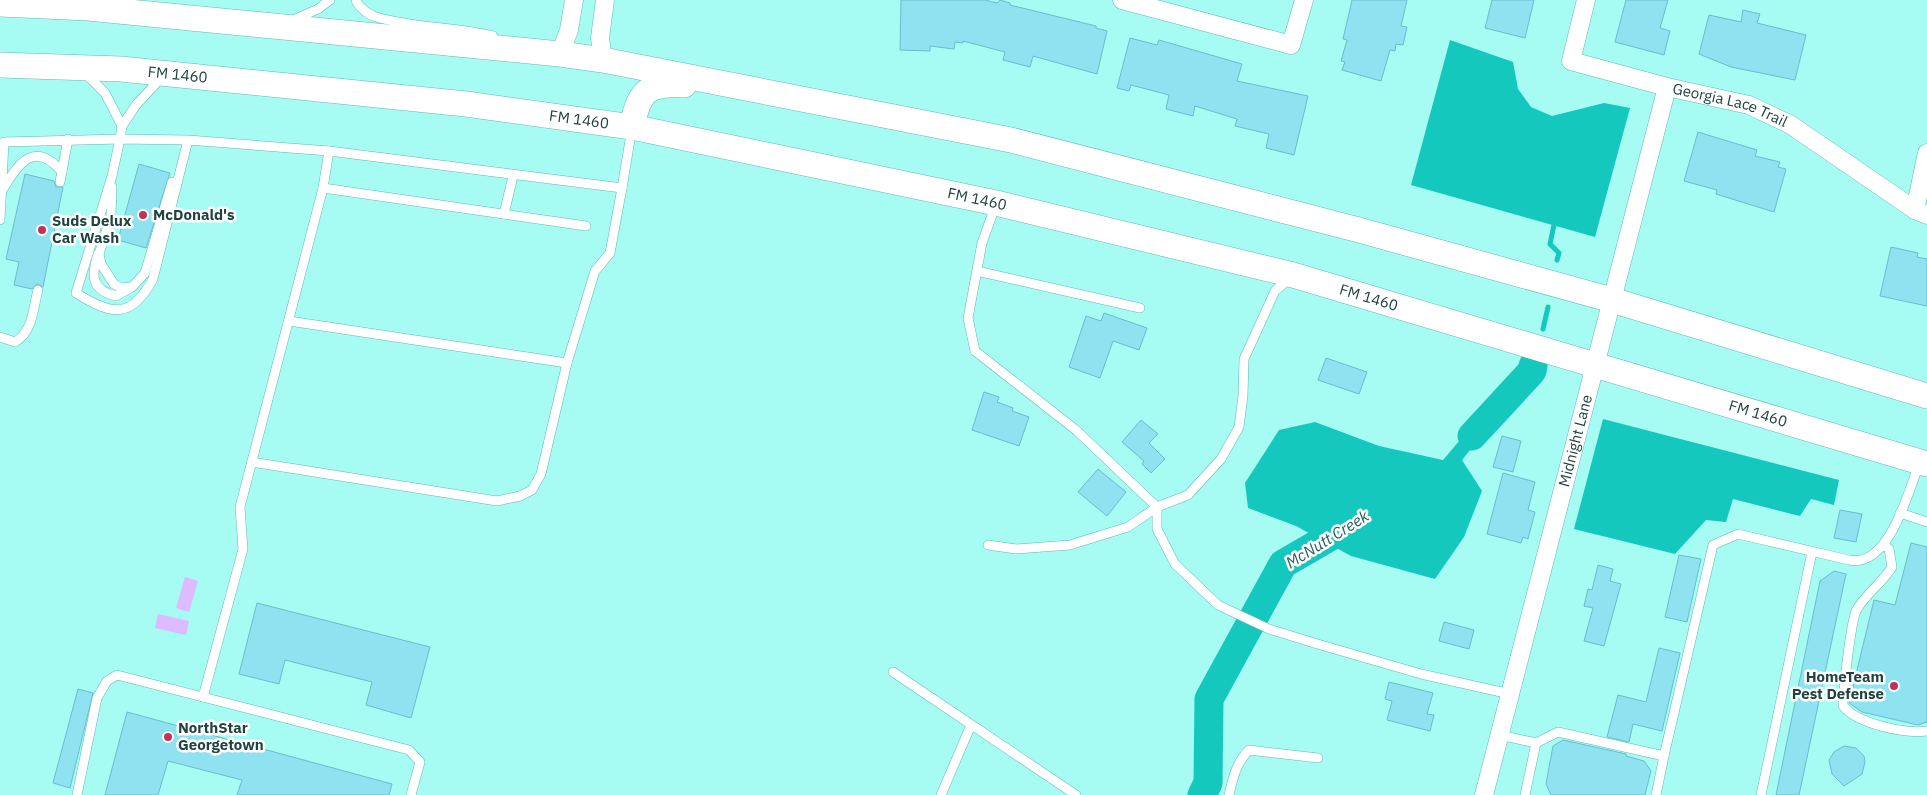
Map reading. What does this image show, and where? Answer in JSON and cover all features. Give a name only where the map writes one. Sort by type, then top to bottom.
[{"type":"main road","points":[[0,4],[88,8],[560,54],[603,60],[1011,140],[1359,230],[1612,300],[1927,396]]},
{"type":"main road","name":"FM 1460","points":[[0,65],[121,69],[466,104],[632,127],[996,204],[1293,275],[1924,463]]},
{"type":"main road","points":[[632,127],[636,107],[647,91],[661,84],[742,88]]},
{"type":"street","points":[[560,54],[569,30],[574,0]]},
{"type":"street","points":[[603,60],[600,38],[606,0]]},
{"type":"street","points":[[1122,0],[1291,45],[1304,0]]},
{"type":"street","name":"Georgia Lace Trail","points":[[1586,0],[1571,61],[1668,87],[1749,105],[1792,125],[1921,213]]},
{"type":"street","name":"Midnight Lane","points":[[1484,795],[1668,87]]},
{"type":"street","points":[[1921,213],[1927,153]]},
{"type":"lane","points":[[272,26],[301,17],[318,9],[330,0]]},
{"type":"lane","points":[[356,0],[357,4],[374,17],[467,30],[499,38],[530,51]]},
{"type":"lane","points":[[79,68],[105,93],[122,126]]},
{"type":"lane","points":[[165,74],[136,105],[122,126],[112,176],[76,293],[109,310],[129,308],[143,297],[153,279],[188,140]]},
{"type":"lane","points":[[252,462],[497,501],[520,496],[532,490],[541,474],[568,363],[595,271],[610,253],[632,127]]},
{"type":"lane","points":[[0,220],[2,142],[68,139],[188,140],[329,152],[512,176],[622,188]]},
{"type":"lane","points":[[60,182],[68,139]]},
{"type":"lane","points":[[203,698],[243,549],[240,508],[323,188],[329,152]]},
{"type":"lane","points":[[2,191],[14,170],[25,158],[37,155],[53,161],[62,172]]},
{"type":"lane","points":[[112,176],[111,216],[93,270],[96,285],[105,293],[116,296],[132,287],[145,273],[174,173],[183,160]]},
{"type":"lane","points":[[504,214],[512,176]]},
{"type":"lane","points":[[323,188],[586,226]]},
{"type":"lane","points":[[996,204],[982,243],[968,318],[975,351],[1076,430],[1158,507],[1157,529],[1175,564],[1218,605],[1244,619],[1269,629],[1421,674],[1510,694]]},
{"type":"lane","points":[[98,254],[103,269],[114,284],[121,288],[132,287]]},
{"type":"lane","points":[[977,271],[1140,308]]},
{"type":"lane","points":[[988,545],[1016,549],[1070,545],[1128,527],[1158,507],[1188,495],[1221,459],[1239,427],[1243,396],[1244,359],[1275,291],[1293,275]]},
{"type":"lane","points":[[0,337],[15,342],[24,337],[30,324],[38,290]]},
{"type":"lane","points":[[289,321],[568,363]]},
{"type":"lane","points":[[1656,795],[1713,545],[1738,534],[1856,562],[1865,560],[1877,552],[1884,544],[1924,463]]},
{"type":"lane","points":[[1900,513],[1927,522]]},
{"type":"lane","points":[[1884,544],[1889,550],[1892,567],[1886,576],[1870,591],[1855,612],[1844,706],[1857,719],[1914,732],[1927,731]]},
{"type":"lane","points":[[1761,795],[1812,552]]},
{"type":"lane","points":[[892,672],[1076,795]]},
{"type":"lane","points":[[77,795],[97,698],[107,682],[117,675],[409,750],[420,762],[411,795]]},
{"type":"lane","points":[[942,795],[971,725]]},
{"type":"lane","points":[[1500,735],[1536,743],[1558,732],[1664,756]]},
{"type":"lane","points":[[1525,795],[1536,743]]},
{"type":"lane","points":[[1228,795],[1235,769],[1241,758],[1249,750],[1318,758]]},
{"type":"shaded area","points":[[185,577],[198,581],[189,612],[176,608]]},
{"type":"shaded area","points":[[158,614],[189,621],[186,635],[155,628]]},
{"type":"water","points":[[1450,40],[1513,62],[1518,89],[1531,107],[1552,116],[1604,103],[1630,108],[1595,237],[1411,185]]},
{"type":"water","points":[[1489,406],[1504,408],[1462,460],[1482,491],[1464,537],[1435,579],[1351,556],[1296,526],[1248,508],[1245,483],[1279,430],[1315,422],[1379,446],[1443,460]]},
{"type":"water","points":[[1603,419],[1839,480],[1834,505],[1811,499],[1800,516],[1733,499],[1726,522],[1706,520],[1675,554],[1574,529]]},
{"type":"building","points":[[901,0],[985,0],[997,3],[1000,0],[1010,3],[1010,5],[1096,26],[1096,28],[1107,31],[1097,74],[1033,56],[1030,67],[1003,60],[1005,52],[963,41],[963,43],[955,42],[954,49],[930,46],[930,51],[900,50]]},
{"type":"building","points":[[1352,0],[1407,0],[1401,26],[1407,27],[1403,45],[1396,44],[1395,51],[1390,50],[1381,81],[1342,70],[1345,62],[1341,61],[1347,40],[1343,39]]},
{"type":"building","points":[[1492,0],[1534,0],[1525,38],[1485,28]]},
{"type":"building","points":[[1626,0],[1668,0],[1660,28],[1670,31],[1664,55],[1615,42]]},
{"type":"building","points":[[1743,10],[1760,14],[1757,23],[1806,35],[1795,80],[1731,67],[1699,54],[1709,15],[1741,22]]},
{"type":"building","points":[[1130,38],[1157,45],[1159,40],[1242,64],[1237,81],[1308,96],[1294,155],[1266,148],[1269,134],[1235,126],[1237,119],[1195,106],[1193,116],[1166,109],[1169,95],[1131,85],[1129,91],[1117,88]]},
{"type":"building","points":[[1698,132],[1757,150],[1755,156],[1780,162],[1778,167],[1786,169],[1774,212],[1716,194],[1717,190],[1684,181]]},
{"type":"building","name":"McDonald's","points":[[139,164],[170,173],[146,248],[118,240]]},
{"type":"building","name":"Suds Delux Car Wash","points":[[25,174],[54,181],[56,187],[63,187],[43,287],[37,284],[32,289],[14,285],[19,262],[6,259]]},
{"type":"building","points":[[1891,247],[1918,253],[1917,257],[1927,259],[1927,306],[1880,296]]},
{"type":"building","points":[[1104,313],[1147,328],[1139,350],[1113,341],[1100,378],[1069,367],[1086,316],[1101,321]]},
{"type":"building","points":[[1326,358],[1367,372],[1359,394],[1318,380]]},
{"type":"building","points":[[984,392],[999,397],[997,402],[1013,408],[1012,411],[1029,417],[1019,446],[972,430]]},
{"type":"building","points":[[1141,420],[1158,434],[1149,443],[1165,459],[1151,473],[1142,464],[1144,461],[1122,442]]},
{"type":"building","points":[[1502,436],[1521,441],[1513,472],[1493,467]]},
{"type":"building","points":[[1098,469],[1126,492],[1107,516],[1078,492]]},
{"type":"building","points":[[1503,473],[1535,482],[1528,510],[1535,512],[1528,539],[1523,537],[1521,543],[1487,534]]},
{"type":"building","points":[[1840,510],[1862,514],[1856,542],[1834,538]]},
{"type":"building","points":[[1911,543],[1927,547],[1927,722],[1918,725],[1862,712],[1849,703],[1874,600],[1895,605]]},
{"type":"building","points":[[1679,555],[1701,559],[1687,622],[1665,617]]},
{"type":"building","points":[[1598,565],[1613,569],[1610,581],[1621,584],[1604,646],[1584,641],[1593,608],[1584,606],[1588,589],[1592,590]]},
{"type":"building","points":[[1834,571],[1846,574],[1799,795],[1776,795],[1820,581]]},
{"type":"building","points":[[257,603],[430,647],[411,718],[366,705],[372,682],[285,660],[279,684],[239,674]]},
{"type":"building","points":[[1444,622],[1474,630],[1469,649],[1439,641]]},
{"type":"building","points":[[1659,648],[1680,653],[1662,731],[1633,724],[1629,742],[1607,737],[1618,695],[1646,702]]},
{"type":"building","points":[[1389,682],[1433,693],[1427,714],[1434,715],[1430,731],[1387,720],[1392,701],[1385,699]]},
{"type":"building","points":[[78,689],[93,693],[70,788],[53,783]]},
{"type":"building","name":"NorthStar Georgetown","points":[[127,712],[392,784],[389,795],[237,795],[242,780],[168,761],[158,795],[105,795]]},
{"type":"building","points":[[1563,740],[1626,754],[1626,756],[1644,761],[1651,771],[1645,795],[1551,795],[1546,784],[1553,746]]},
{"type":"building","points":[[1844,746],[1856,748],[1864,756],[1865,762],[1862,774],[1844,786],[1832,774],[1829,760],[1834,752]]},
{"type":"waterway","name":"McNutt Creek","points":[[1555,220],[1550,244],[1559,253],[1557,260]]},
{"type":"waterway","name":"McNutt Creek","points":[[1543,329],[1548,307]]},
{"type":"waterway","name":"McNutt Creek","points":[[1472,436],[1532,371],[1533,366]]},
{"type":"waterway","name":"McNutt Creek","points":[[1202,795],[1208,783],[1209,699],[1283,564],[1357,521]]},
{"type":"place","name":"McDonald's","points":[[143,215]]},
{"type":"place","name":"Suds Delux Car Wash","points":[[42,230]]},
{"type":"place","name":"HomeTeam Pest Defense","points":[[1894,686]]},
{"type":"place","name":"NorthStar Georgetown","points":[[168,737]]}]
